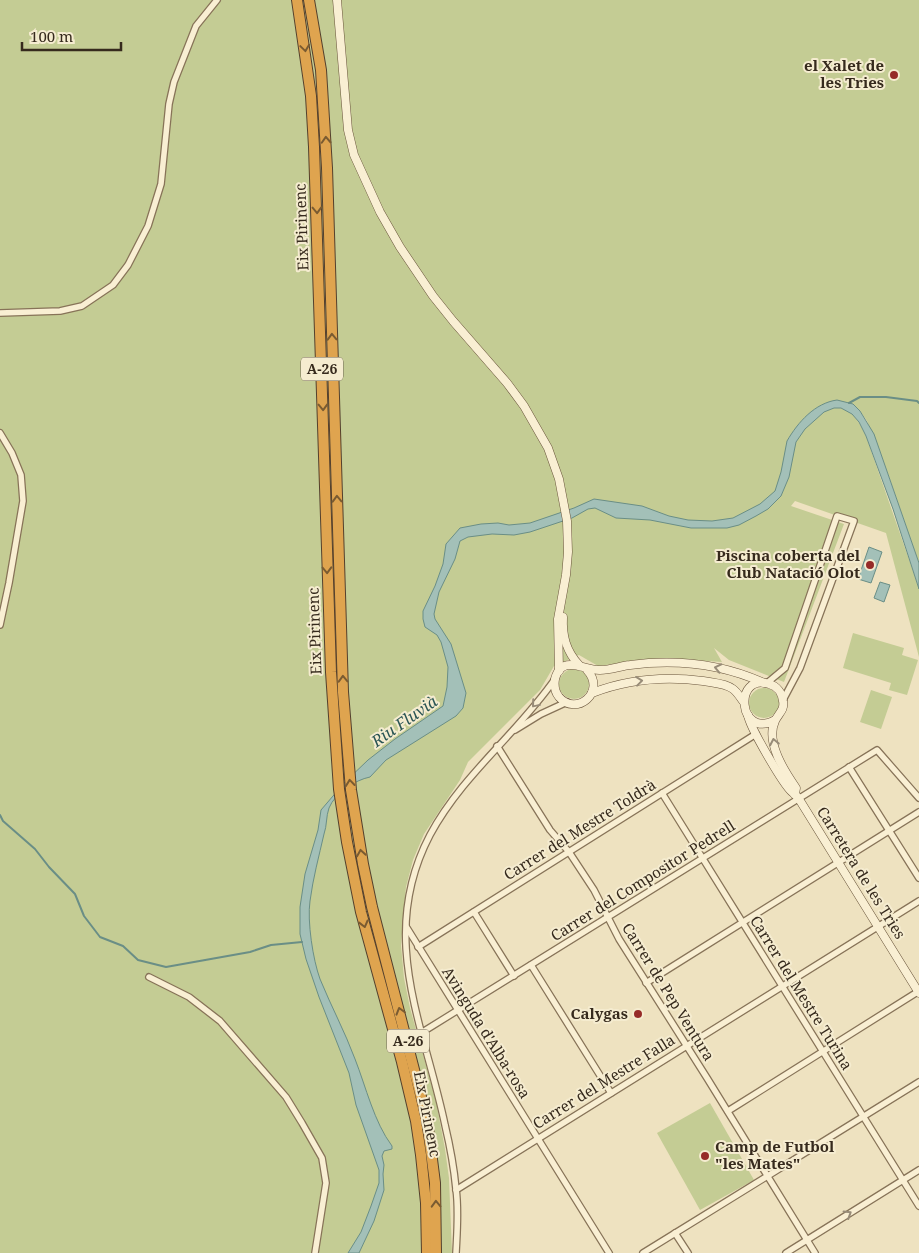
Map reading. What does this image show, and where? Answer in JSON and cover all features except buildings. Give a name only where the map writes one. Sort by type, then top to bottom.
[{"type":"highway","name":"Eix Pirinenc","points":[[296,0],[303,33],[311,96],[314,147],[331,672],[334,739],[339,789],[361,912],[416,1120],[426,1203],[427,1253]]},
{"type":"highway","name":"Eix Pirinenc","points":[[309,0],[321,70],[327,168],[343,683],[351,790],[372,907],[427,1120],[435,1183],[436,1253]]},
{"type":"street","points":[[0,313],[60,311],[82,306],[113,285],[128,264],[148,226],[161,184],[169,104],[174,82],[196,26],[217,0]]},
{"type":"street","points":[[337,0],[348,130],[354,155],[380,212],[400,247],[433,296],[452,321],[508,383],[524,406],[548,448],[559,479],[565,505],[568,535],[567,567],[563,595],[564,640],[570,654],[579,665],[588,670],[593,678],[594,688],[586,700],[581,703],[572,704],[567,702],[556,692],[555,688],[559,606],[563,595]]},
{"type":"street","points":[[0,433],[21,475],[23,501],[0,626]]},
{"type":"street","points":[[588,670],[603,670],[660,662],[700,664],[744,673],[766,683],[780,691],[783,709],[775,720],[763,723],[754,721],[744,709],[744,696],[754,685],[766,683],[784,668],[837,516],[854,521],[800,668],[783,700]]},
{"type":"street","points":[[456,1253],[456,1190],[446,1126],[421,1033],[407,969],[405,940],[411,887],[429,838],[457,792],[497,746],[513,731],[557,674],[568,665],[579,665]]},
{"type":"street","points":[[592,693],[608,686],[631,682],[656,679],[688,679],[729,687],[743,701]]},
{"type":"street","points":[[513,731],[541,714],[567,702]]},
{"type":"street","name":"Carretera de les Tries","points":[[748,716],[748,721],[791,791],[797,796],[919,992]]},
{"type":"street","name":"Carretera de les Tries","points":[[775,720],[772,731],[778,760],[796,788],[797,796]]},
{"type":"street","name":"Carrer del Mestre Toldrà","points":[[418,947],[756,734]]},
{"type":"street","name":"Carrer de Pep Ventura","points":[[497,746],[550,830],[569,852],[594,890],[619,939],[815,1253]]},
{"type":"street","name":"Carrer del Compositor Pedrell","points":[[421,1033],[703,858],[797,796],[878,750],[919,798]]},
{"type":"street","points":[[849,767],[919,878]]},
{"type":"street","name":"Carrer del Mestre Turina","points":[[662,793],[919,1206]]},
{"type":"street","points":[[646,982],[919,812]]},
{"type":"street","name":"Carrer del Mestre Falla","points":[[456,1190],[919,902]]},
{"type":"street","points":[[474,912],[514,976]]},
{"type":"street","name":"Avinguda d'Alba-rosa","points":[[406,926],[609,1253]]},
{"type":"street","points":[[531,965],[611,1093]]},
{"type":"street","points":[[149,977],[189,997],[220,1021],[286,1097],[302,1123],[322,1158],[326,1183],[314,1253]]},
{"type":"street","points":[[728,1111],[919,992]]},
{"type":"street","points":[[643,1253],[919,1082]]},
{"type":"street","points":[[786,1253],[919,1170]]},
{"type":"street","points":[[675,1233],[688,1253]]},
{"type":"green space","points":[[0,0],[919,0],[919,563],[867,421],[860,411],[841,408],[853,415],[866,436],[919,589],[919,657],[886,533],[795,501],[791,506],[844,524],[784,682],[729,660],[714,648],[722,662],[661,658],[598,666],[579,655],[554,666],[540,690],[468,762],[460,780],[424,834],[413,860],[406,887],[401,945],[404,978],[410,1008],[436,1101],[445,1149],[449,1178],[452,1253],[0,1253]]},
{"type":"green space","points":[[853,633],[904,648],[902,655],[918,660],[907,695],[889,690],[891,683],[843,668]]},
{"type":"green space","points":[[574,669],[585,673],[589,684],[585,695],[574,699],[563,695],[559,684],[563,673]]},
{"type":"green space","points":[[764,688],[770,689],[778,697],[778,709],[770,717],[764,718],[758,717],[750,709],[749,703],[750,697],[758,689]]},
{"type":"green space","points":[[871,690],[892,697],[881,729],[860,722]]},
{"type":"green space","name":"Camp de Futbol \"les Mates\"","points":[[710,1103],[754,1180],[700,1210],[657,1133]]},
{"type":"water","points":[[837,400],[853,404],[860,411],[874,434],[919,563],[919,589],[893,509],[866,436],[859,422],[852,414],[841,408],[834,408],[824,412],[805,429],[796,442],[789,477],[781,496],[768,509],[739,525],[727,528],[691,528],[650,520],[616,518],[595,508],[530,532],[514,535],[492,534],[468,537],[460,541],[455,559],[439,592],[434,614],[435,619],[451,644],[466,693],[463,708],[456,716],[386,760],[370,777],[352,784],[336,797],[328,811],[326,828],[311,892],[309,909],[310,929],[317,971],[351,1049],[375,1115],[392,1146],[392,1149],[384,1151],[382,1156],[384,1190],[374,1221],[359,1253],[348,1253],[361,1232],[371,1206],[379,1183],[379,1170],[356,1105],[349,1073],[306,959],[300,934],[300,907],[305,874],[318,830],[321,810],[345,782],[368,760],[443,706],[447,687],[448,667],[441,642],[437,635],[425,627],[423,611],[443,564],[446,544],[460,528],[481,524],[498,523],[509,525],[530,523],[594,499],[642,506],[669,516],[688,520],[712,521],[733,518],[760,504],[775,491],[787,441],[791,434],[814,409]]},
{"type":"water","name":"Piscina coberta del Club Natació Olot","points":[[869,547],[882,552],[871,583],[858,579]]},
{"type":"water","points":[[880,582],[890,585],[884,602],[874,598]]},
{"type":"waterway","points":[[849,403],[860,397],[886,397],[917,401],[919,403]]},
{"type":"waterway","points":[[0,815],[3,821],[35,849],[75,894],[84,916],[100,937],[123,946],[138,960],[166,967],[250,952],[271,945],[302,942]]},
{"type":"place","name":"el Xalet de les Tries","points":[[894,75]]},
{"type":"place","name":"Piscina coberta del Club Natació Olot","points":[[870,565]]},
{"type":"place","name":"Calygas","points":[[638,1014]]},
{"type":"place","name":"Camp de Futbol \"les Mates\"","points":[[705,1156]]},
{"type":"water label","name":"Riu Fluvià","points":[[404,721]]}]
